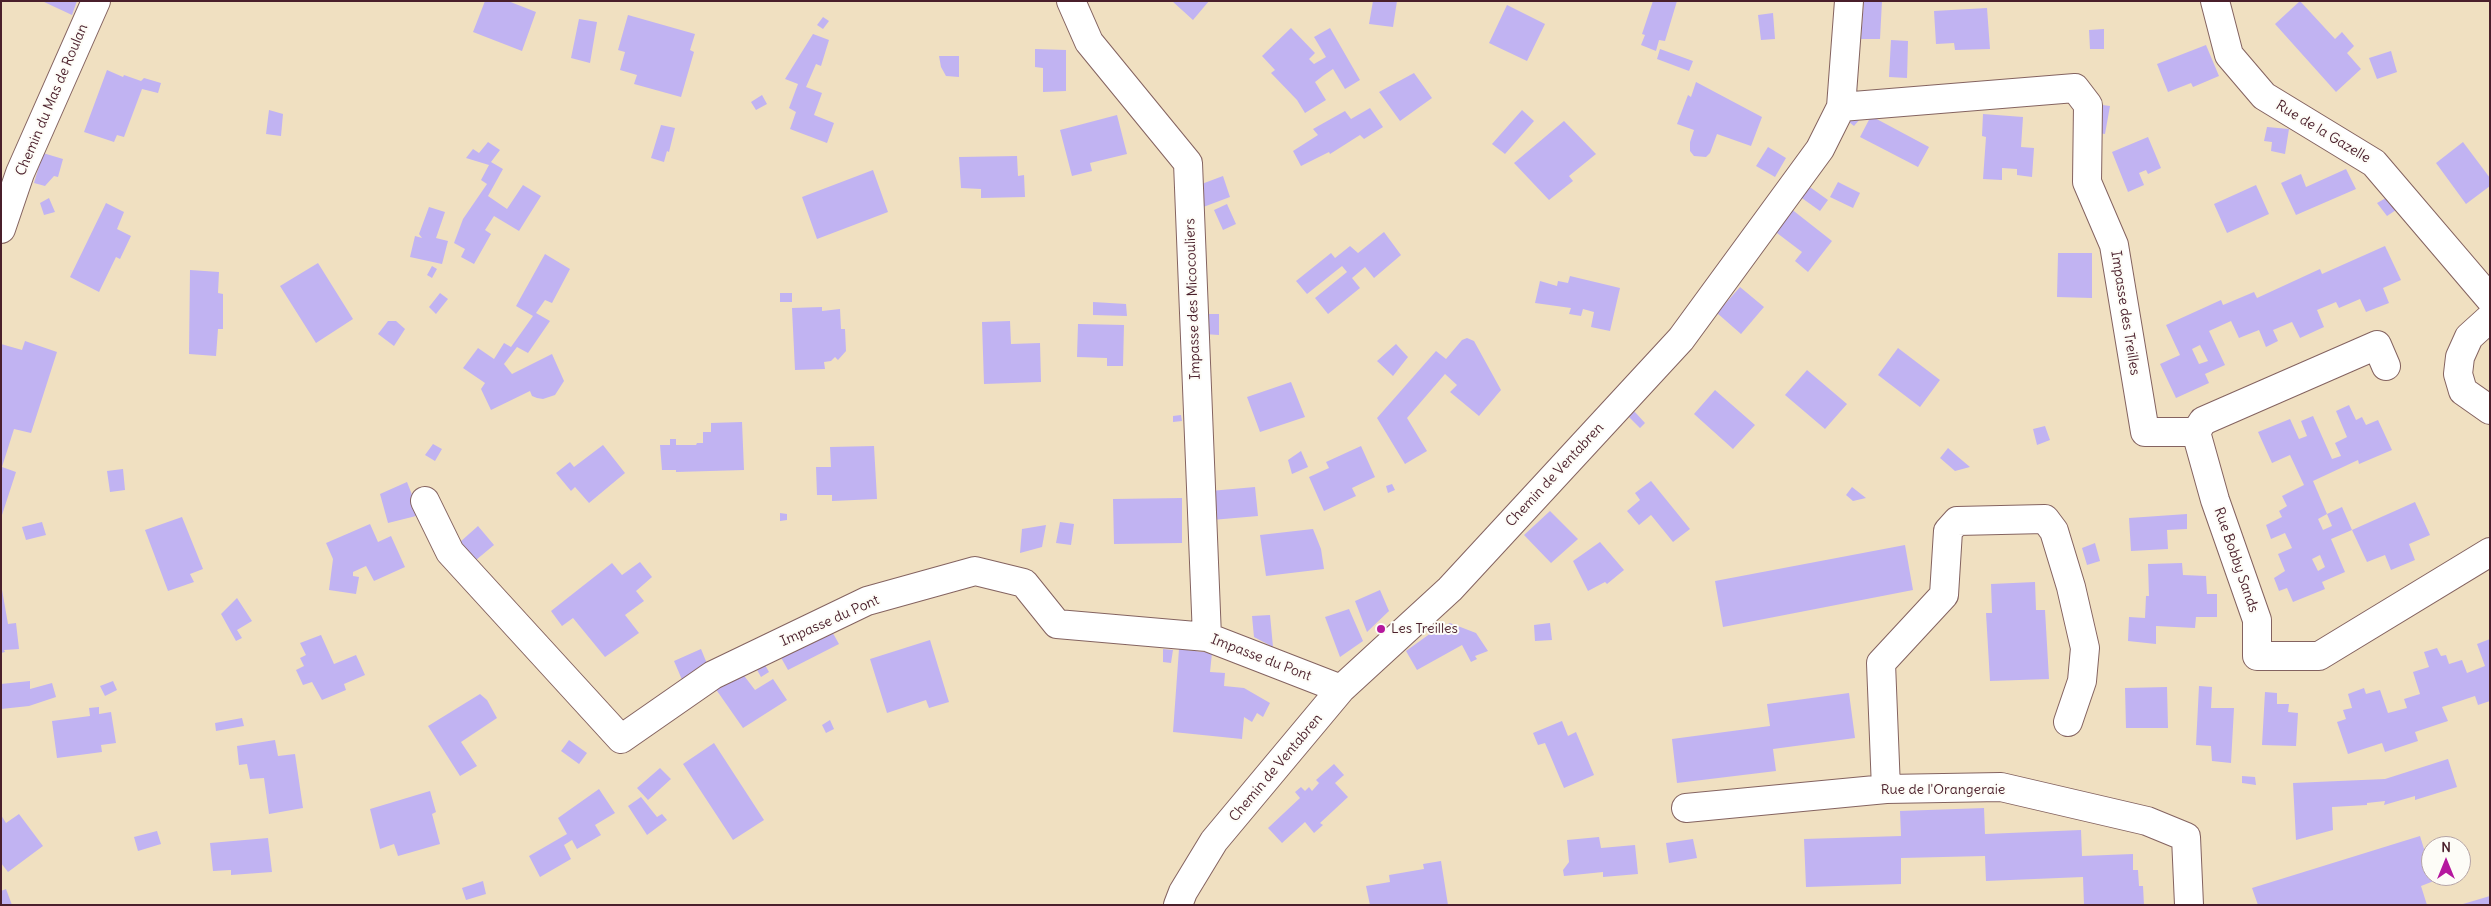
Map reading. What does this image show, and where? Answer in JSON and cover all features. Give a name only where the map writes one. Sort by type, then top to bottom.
[{"type":"street","name":"Chemin du Mas de Roulan","points":[[1,229],[20,173],[96,1]]},
{"type":"street","name":"Impasse des Micocouliers","points":[[1071,1],[1089,42],[1188,164],[1207,636]]},
{"type":"street","name":"Chemin de Ventabren","points":[[1178,905],[1183,892],[1214,841],[1341,689],[1450,589],[1681,339],[1820,149],[1841,107],[1850,1]]},
{"type":"street","name":"Rue de la Gazelle","points":[[2215,1],[2229,55],[2264,96],[2374,162],[2490,298]]},
{"type":"street","name":"Impasse des Treilles","points":[[1841,107],[2075,88],[2088,105],[2087,182],[2114,244],[2145,432],[2196,432]]},
{"type":"street","points":[[2490,318],[2469,337],[2460,357],[2458,374],[2463,391],[2490,410]]},
{"type":"street","points":[[2196,432],[2204,421],[2377,345],[2386,366]]},
{"type":"street","name":"Rue Bobby Sands","points":[[2196,432],[2215,500],[2257,620],[2257,656],[2319,656],[2490,552]]},
{"type":"street","name":"Impasse du Pont","points":[[426,501],[450,552],[621,739],[713,675],[867,601],[975,571],[1024,583],[1057,624],[1207,636],[1341,689]]},
{"type":"street","points":[[1886,789],[1880,663],[1944,595],[1948,532],[1957,521],[2045,520],[2054,532],[2071,587],[2085,648],[2082,681],[2068,722]]},
{"type":"street","name":"Rue de l'Orangeraie","points":[[1686,808],[1886,789],[2001,787],[2147,821],[2186,837],[2189,905]]},
{"type":"building","points":[[42,1],[77,1],[72,15]]},
{"type":"building","points":[[485,1],[508,1],[536,12],[522,51],[473,32]]},
{"type":"building","points":[[1172,1],[1209,1],[1193,20]]},
{"type":"building","points":[[1373,1],[1397,1],[1393,27],[1369,24]]},
{"type":"building","points":[[1653,1],[1677,1],[1665,41],[1659,40],[1656,51],[1641,45],[1645,35],[1642,34]]},
{"type":"building","points":[[1864,1],[1882,1],[1880,39],[1861,39]]},
{"type":"building","points":[[2300,1],[2335,39],[2342,32],[2354,46],[2347,53],[2361,69],[2336,92],[2275,24]]},
{"type":"building","points":[[1507,5],[1545,24],[1527,61],[1489,43]]},
{"type":"building","points":[[1987,8],[1990,49],[1955,50],[1954,43],[1936,44],[1934,11]]},
{"type":"building","points":[[1773,13],[1775,39],[1761,40],[1758,15]]},
{"type":"building","points":[[628,15],[695,34],[690,50],[694,52],[681,97],[634,84],[637,75],[620,70],[625,52],[618,50]]},
{"type":"building","points":[[823,17],[829,21],[823,29],[817,25]]},
{"type":"building","points":[[579,19],[597,22],[590,63],[571,58]]},
{"type":"building","points":[[1291,28],[1315,53],[1309,59],[1314,64],[1326,57],[1314,37],[1330,28],[1360,80],[1345,89],[1333,69],[1315,82],[1326,100],[1305,113],[1297,100],[1271,73],[1275,70],[1262,56]]},
{"type":"building","points":[[2104,29],[2104,49],[2090,49],[2089,30]]},
{"type":"building","points":[[813,34],[829,40],[821,66],[816,64],[806,87],[822,93],[814,115],[834,123],[827,143],[790,129],[796,112],[789,108],[798,84],[785,79]]},
{"type":"building","points":[[1891,40],[1908,41],[1907,78],[1889,77]]},
{"type":"building","points":[[2206,45],[2219,76],[2193,87],[2191,83],[2168,92],[2157,64]]},
{"type":"building","points":[[1035,49],[1066,50],[1066,91],[1043,92],[1043,68],[1035,67]]},
{"type":"building","points":[[1660,49],[1693,61],[1689,71],[1657,59]]},
{"type":"building","points":[[2391,51],[2397,72],[2377,79],[2369,58]]},
{"type":"building","points":[[939,56],[959,56],[959,77],[946,76],[941,67]]},
{"type":"building","points":[[107,70],[123,77],[124,75],[141,81],[144,78],[161,83],[158,93],[142,89],[124,137],[117,135],[114,142],[84,132]]},
{"type":"building","points":[[1414,73],[1432,98],[1400,121],[1379,92]]},
{"type":"building","points":[[1696,82],[1762,117],[1751,146],[1717,134],[1710,153],[1706,157],[1694,156],[1690,151],[1690,142],[1694,130],[1677,124],[1688,95],[1691,97]]},
{"type":"building","points":[[762,95],[767,104],[756,110],[751,102]]},
{"type":"building","points":[[2095,104],[2110,106],[2105,134],[2091,132]]},
{"type":"building","points":[[1370,108],[1383,127],[1364,139],[1360,135],[1330,154],[1329,152],[1301,166],[1293,151],[1318,135],[1313,129],[1345,111],[1351,119]]},
{"type":"building","points":[[1852,109],[1860,119],[1854,126],[1844,118]]},
{"type":"building","points":[[269,110],[283,114],[281,136],[266,134]]},
{"type":"building","points":[[1522,110],[1534,121],[1505,154],[1492,144]]},
{"type":"building","points":[[1983,114],[2023,117],[2021,147],[2034,148],[2032,177],[2017,175],[2017,169],[2002,168],[2002,180],[1983,179],[1986,137],[1982,136]]},
{"type":"building","points":[[1117,115],[1127,154],[1090,163],[1092,171],[1072,176],[1060,130]]},
{"type":"building","points":[[1871,116],[1929,147],[1918,167],[1860,137]]},
{"type":"building","points":[[1564,121],[1596,154],[1569,176],[1573,181],[1549,200],[1514,163]]},
{"type":"building","points":[[661,125],[675,128],[669,152],[667,151],[664,162],[651,158]]},
{"type":"building","points":[[2267,127],[2289,129],[2285,154],[2271,151],[2272,142],[2264,141]]},
{"type":"building","points":[[2148,137],[2161,168],[2148,174],[2146,170],[2139,173],[2144,185],[2128,192],[2112,152]]},
{"type":"building","points":[[488,142],[500,150],[491,162],[503,169],[488,196],[507,209],[523,185],[541,196],[519,231],[494,216],[485,230],[491,234],[474,264],[461,257],[465,249],[454,243],[463,219],[487,184],[481,180],[489,165],[466,158],[473,149],[479,153]]},
{"type":"building","points":[[2463,142],[2490,178],[2490,186],[2466,204],[2436,163]]},
{"type":"building","points":[[1768,147],[1786,158],[1775,177],[1756,166]]},
{"type":"building","points":[[43,153],[63,159],[58,177],[54,176],[45,186],[34,183]]},
{"type":"building","points":[[1017,156],[1018,176],[1024,175],[1025,197],[981,198],[981,189],[961,188],[959,157]]},
{"type":"building","points":[[2346,169],[2356,189],[2296,215],[2281,183],[2301,174],[2306,187]]},
{"type":"building","points":[[873,170],[888,212],[817,239],[802,197]]},
{"type":"building","points":[[1223,176],[1230,197],[1198,209],[1199,185]]},
{"type":"building","points":[[1838,182],[1860,193],[1853,208],[1830,197]]},
{"type":"building","points":[[1807,185],[1828,200],[1820,211],[1799,196]]},
{"type":"building","points":[[2256,185],[2269,214],[2227,233],[2214,204]]},
{"type":"building","points":[[49,198],[55,212],[44,215],[40,203]]},
{"type":"building","points":[[2386,198],[2396,210],[2387,216],[2377,203]]},
{"type":"building","points":[[106,203],[124,212],[117,229],[131,236],[120,259],[116,257],[99,292],[70,277]]},
{"type":"building","points":[[1227,204],[1236,224],[1223,230],[1214,210]]},
{"type":"building","points":[[429,207],[445,212],[436,238],[448,241],[442,264],[410,257],[415,236],[422,238],[419,234]]},
{"type":"building","points":[[1790,208],[1832,241],[1808,272],[1795,261],[1802,252],[1773,230]]},
{"type":"building","points":[[1384,232],[1401,255],[1374,278],[1365,267],[1352,278],[1360,288],[1328,314],[1315,298],[1347,272],[1342,266],[1307,294],[1296,281],[1331,253],[1335,258],[1350,246],[1358,253]]},
{"type":"building","points":[[2385,246],[2401,280],[2383,288],[2389,303],[2366,312],[2360,299],[2339,308],[2336,302],[2317,310],[2324,327],[2300,338],[2292,322],[2273,330],[2278,341],[2266,347],[2259,330],[2239,338],[2231,321],[2209,331],[2225,365],[2205,374],[2209,383],[2176,398],[2160,364],[2180,355],[2166,325],[2221,300],[2223,305],[2254,292],[2257,298],[2320,269],[2322,274]],"holes":[[[2200,345],[2208,361],[2199,364],[2192,349]]]},
{"type":"building","points":[[2058,253],[2092,253],[2092,298],[2057,297]]},
{"type":"building","points":[[545,254],[570,269],[552,303],[545,300],[536,313],[550,321],[528,353],[517,347],[504,364],[512,374],[552,354],[564,381],[555,395],[543,399],[532,396],[530,391],[491,410],[481,389],[485,383],[463,368],[478,348],[494,359],[504,343],[511,347],[533,316],[516,306]]},
{"type":"building","points":[[318,263],[353,319],[316,343],[280,286]]},
{"type":"building","points":[[432,266],[437,269],[432,278],[427,275]]},
{"type":"building","points":[[190,270],[219,272],[218,293],[223,294],[223,329],[218,329],[216,356],[189,354]]},
{"type":"building","points":[[1570,276],[1620,288],[1610,331],[1591,327],[1594,312],[1583,309],[1581,316],[1569,314],[1571,308],[1535,303],[1540,281],[1557,286],[1558,281],[1568,283]]},
{"type":"building","points":[[1740,287],[1764,307],[1741,334],[1717,313]]},
{"type":"building","points":[[440,293],[448,299],[436,314],[429,307]]},
{"type":"building","points":[[780,293],[792,293],[792,302],[780,302]]},
{"type":"building","points":[[1093,302],[1126,304],[1127,316],[1093,315]]},
{"type":"building","points":[[822,307],[822,311],[840,309],[841,329],[845,329],[846,351],[838,360],[835,357],[831,361],[824,362],[825,369],[795,370],[792,308]]},
{"type":"building","points":[[1204,314],[1219,314],[1219,335],[1204,334]]},
{"type":"building","points":[[388,321],[396,321],[405,329],[394,346],[378,334]]},
{"type":"building","points":[[1010,321],[1011,344],[1040,343],[1041,382],[984,384],[982,322]]},
{"type":"building","points":[[1078,324],[1124,325],[1123,366],[1107,366],[1107,358],[1077,357]]},
{"type":"building","points":[[1467,338],[1474,341],[1501,390],[1479,416],[1450,392],[1457,385],[1445,374],[1407,418],[1427,451],[1405,464],[1377,418],[1436,351],[1446,359],[1462,340]]},
{"type":"building","points":[[25,341],[57,352],[31,433],[14,429],[2,467],[16,472],[2,515],[1,344],[22,350]]},
{"type":"building","points":[[1396,344],[1408,357],[1393,376],[1377,361]]},
{"type":"building","points":[[1898,348],[1940,380],[1920,407],[1878,375]]},
{"type":"building","points":[[1807,370],[1847,404],[1825,429],[1785,395]]},
{"type":"building","points":[[1291,382],[1305,417],[1260,432],[1247,397]]},
{"type":"building","points":[[1715,390],[1755,425],[1733,449],[1694,414]]},
{"type":"building","points":[[2349,405],[2356,420],[2362,417],[2366,425],[2378,420],[2392,450],[2359,464],[2358,460],[2313,481],[2327,514],[2342,507],[2352,530],[2331,539],[2345,572],[2322,582],[2325,589],[2293,602],[2287,588],[2279,591],[2274,578],[2285,571],[2278,554],[2292,548],[2285,533],[2271,539],[2266,525],[2282,517],[2279,511],[2287,506],[2282,496],[2304,485],[2290,455],[2272,463],[2258,432],[2290,419],[2299,439],[2307,436],[2301,421],[2313,416],[2332,459],[2341,456],[2335,443],[2347,437],[2336,411]],"holes":[[[2327,514],[2332,526],[2323,530],[2318,519]],[[2320,555],[2325,567],[2318,571],[2312,559]]]},
{"type":"building","points":[[1634,411],[1645,423],[1640,428],[1628,416]]},
{"type":"building","points":[[1181,415],[1182,421],[1173,422],[1173,416]]},
{"type":"building","points":[[742,422],[744,470],[676,472],[676,470],[662,470],[660,445],[670,445],[670,439],[676,439],[676,445],[696,445],[697,443],[703,443],[703,432],[711,432],[711,423]]},
{"type":"building","points":[[2045,426],[2050,440],[2037,445],[2033,429]]},
{"type":"building","points":[[433,444],[442,449],[435,461],[425,455]]},
{"type":"building","points":[[603,445],[625,473],[589,503],[575,487],[571,491],[556,473],[570,462],[574,467]]},
{"type":"building","points":[[874,446],[877,499],[832,501],[832,495],[817,495],[816,467],[831,467],[830,447]]},
{"type":"building","points":[[1361,446],[1375,477],[1352,488],[1356,496],[1324,511],[1309,477],[1329,468],[1326,462]]},
{"type":"building","points":[[1948,448],[1970,467],[1955,471],[1940,458]]},
{"type":"building","points":[[1301,451],[1308,467],[1292,474],[1288,460]]},
{"type":"building","points":[[123,469],[125,490],[110,492],[107,471]]},
{"type":"building","points":[[1651,481],[1690,529],[1673,542],[1651,515],[1639,525],[1627,511],[1640,500],[1635,493]]},
{"type":"building","points":[[407,482],[420,515],[388,523],[380,494]]},
{"type":"building","points":[[1392,484],[1395,490],[1388,493],[1386,486]]},
{"type":"building","points":[[1255,487],[1258,516],[1212,520],[1210,491]]},
{"type":"building","points":[[1852,487],[1866,498],[1853,501],[1846,495]]},
{"type":"building","points":[[1182,498],[1182,543],[1114,544],[1113,499]]},
{"type":"building","points":[[2415,502],[2430,535],[2409,544],[2415,560],[2391,570],[2385,555],[2367,562],[2352,530]]},
{"type":"building","points":[[1550,511],[1578,539],[1551,563],[1524,535]]},
{"type":"building","points":[[780,513],[787,514],[787,520],[780,521]]},
{"type":"building","points":[[2187,514],[2187,529],[2167,530],[2168,549],[2131,551],[2129,518]]},
{"type":"building","points":[[182,517],[203,569],[190,574],[194,582],[168,591],[145,530]]},
{"type":"building","points":[[42,522],[46,535],[26,540],[22,527]]},
{"type":"building","points":[[1060,522],[1074,524],[1071,545],[1056,543]]},
{"type":"building","points":[[370,524],[378,542],[391,536],[405,567],[374,581],[366,566],[353,572],[353,576],[359,577],[356,594],[329,590],[333,559],[326,543]]},
{"type":"building","points":[[1046,525],[1042,547],[1020,553],[1022,529]]},
{"type":"building","points":[[478,526],[494,545],[476,560],[460,542]]},
{"type":"building","points":[[1313,529],[1321,549],[1324,569],[1266,576],[1260,535]]},
{"type":"building","points":[[1600,542],[1624,570],[1607,584],[1605,582],[1588,591],[1573,561]]},
{"type":"building","points":[[2095,543],[2100,561],[2087,565],[2082,548]]},
{"type":"building","points":[[1905,545],[1913,590],[1723,627],[1715,581]]},
{"type":"building","points":[[640,562],[652,577],[636,591],[644,601],[625,615],[639,633],[605,657],[573,618],[562,626],[551,611],[612,563],[622,575]]},
{"type":"building","points":[[2182,563],[2183,575],[2206,576],[2207,594],[2217,594],[2217,617],[2196,617],[2195,628],[2156,626],[2156,644],[2128,641],[2129,617],[2145,618],[2146,596],[2149,596],[2148,564]]},
{"type":"building","points":[[2035,582],[2036,610],[2045,610],[2049,679],[1990,681],[1986,613],[1992,613],[1991,584]]},
{"type":"building","points":[[1,584],[8,624],[16,623],[19,649],[4,650],[5,652],[1,653]]},
{"type":"building","points":[[1380,590],[1389,611],[1367,632],[1355,601]]},
{"type":"building","points":[[237,598],[252,621],[237,630],[242,638],[236,641],[221,614]]},
{"type":"building","points":[[1349,609],[1363,641],[1340,657],[1325,617]]},
{"type":"building","points":[[1270,615],[1273,647],[1254,637],[1252,616]]},
{"type":"building","points":[[1450,623],[1476,633],[1488,651],[1475,656],[1477,659],[1471,662],[1462,645],[1417,670],[1406,651],[1431,633]]},
{"type":"building","points":[[1550,623],[1552,640],[1535,641],[1534,625]]},
{"type":"building","points":[[830,628],[839,644],[788,670],[779,654]]},
{"type":"building","points":[[321,635],[334,664],[356,655],[365,675],[344,684],[346,690],[322,700],[312,682],[303,685],[296,670],[304,666],[300,658],[306,655],[300,643]]},
{"type":"building","points":[[2490,639],[2490,701],[2478,705],[2475,696],[2442,707],[2448,721],[2415,732],[2418,741],[2385,752],[2382,743],[2348,754],[2337,722],[2346,719],[2343,710],[2352,708],[2348,694],[2364,688],[2366,694],[2380,690],[2388,713],[2407,708],[2404,699],[2420,694],[2413,672],[2429,667],[2424,652],[2437,648],[2441,656],[2446,655],[2449,664],[2462,660],[2467,673],[2485,666],[2477,644]]},
{"type":"building","points":[[930,640],[949,702],[929,708],[926,700],[887,713],[870,659]]},
{"type":"building","points":[[701,649],[710,671],[683,682],[674,661]]},
{"type":"building","points":[[1163,649],[1173,650],[1171,663],[1163,662]]},
{"type":"building","points":[[1179,649],[1212,653],[1210,672],[1225,673],[1224,686],[1244,688],[1270,703],[1263,717],[1257,713],[1252,722],[1244,717],[1242,739],[1173,732]]},
{"type":"building","points":[[764,663],[769,672],[761,677],[756,668]]},
{"type":"building","points":[[742,673],[755,690],[773,679],[787,700],[743,728],[715,688]]},
{"type":"building","points":[[30,681],[30,689],[52,683],[56,697],[29,706],[1,709],[1,684]]},
{"type":"building","points":[[113,681],[117,690],[105,696],[100,686]]},
{"type":"building","points":[[2199,686],[2212,687],[2211,708],[2234,708],[2231,763],[2212,761],[2211,746],[2196,745]]},
{"type":"building","points":[[2167,687],[2168,728],[2126,728],[2125,688]]},
{"type":"building","points":[[2265,692],[2277,693],[2277,704],[2289,704],[2288,712],[2298,713],[2296,746],[2262,745]]},
{"type":"building","points":[[1849,693],[1855,738],[1773,749],[1776,771],[1677,783],[1672,739],[1770,726],[1767,704]]},
{"type":"building","points":[[480,694],[487,700],[497,718],[461,742],[477,766],[460,776],[428,726]]},
{"type":"building","points":[[99,707],[99,714],[111,712],[116,743],[101,745],[102,752],[57,758],[52,721],[90,716],[89,708]]},
{"type":"building","points":[[242,718],[244,726],[216,731],[215,723]]},
{"type":"building","points":[[830,720],[834,729],[826,733],[822,725]]},
{"type":"building","points":[[1562,721],[1568,736],[1576,732],[1594,775],[1564,788],[1545,743],[1538,745],[1533,733]]},
{"type":"building","points":[[275,740],[278,756],[295,754],[303,808],[269,814],[264,778],[250,779],[247,764],[239,765],[237,746]]},
{"type":"building","points":[[569,740],[587,753],[579,764],[561,751]]},
{"type":"building","points":[[714,743],[764,820],[733,840],[683,764]]},
{"type":"building","points":[[2448,759],[2457,787],[2415,800],[2415,796],[2384,805],[2385,801],[2367,803],[2367,805],[2332,807],[2333,830],[2296,840],[2293,783],[2385,779]]},
{"type":"building","points":[[1334,764],[1344,775],[1335,783],[1348,797],[1320,823],[1323,825],[1314,833],[1305,822],[1282,843],[1268,828],[1300,798],[1295,792],[1301,787],[1305,791],[1309,787],[1312,791],[1319,783],[1316,780]]},
{"type":"building","points":[[660,768],[671,779],[648,800],[637,788]]},
{"type":"building","points":[[2242,776],[2255,777],[2256,785],[2242,783]]},
{"type":"building","points":[[599,789],[615,813],[595,825],[601,835],[577,849],[572,840],[564,845],[571,859],[540,877],[529,856],[567,834],[558,818]]},
{"type":"building","points":[[430,791],[436,812],[432,814],[440,844],[398,856],[394,844],[380,849],[370,809]]},
{"type":"building","points":[[641,797],[657,817],[662,814],[667,820],[647,835],[628,806]]},
{"type":"building","points":[[1984,808],[1985,834],[2081,830],[2082,856],[2133,854],[2133,870],[2138,870],[2139,886],[2143,886],[2144,905],[2084,905],[2083,877],[1986,881],[1985,856],[1901,858],[1901,884],[1806,887],[1804,839],[1901,836],[1900,811]]},
{"type":"building","points":[[19,814],[43,846],[8,872],[1,863],[1,815],[6,823]]},
{"type":"building","points":[[157,831],[161,844],[138,851],[134,837]]},
{"type":"building","points":[[2420,836],[2421,839],[2421,886],[2427,905],[2258,905],[2252,888]]},
{"type":"building","points":[[1599,837],[1601,848],[1635,845],[1638,874],[1603,877],[1603,872],[1564,876],[1563,870],[1569,862],[1567,840]]},
{"type":"building","points":[[268,838],[272,872],[231,875],[231,870],[213,871],[210,843]]},
{"type":"building","points":[[1693,839],[1697,858],[1669,863],[1666,843]]},
{"type":"building","points":[[1441,861],[1448,905],[1370,905],[1366,886],[1390,882],[1389,875],[1424,869],[1423,864]]},
{"type":"building","points":[[483,881],[486,894],[466,900],[462,888]]},
{"type":"building","points":[[6,889],[12,905],[1,905],[1,891]]},
{"type":"building","points":[[2490,896],[2490,905],[2463,905],[2463,904]]},
{"type":"place","name":"Les Treilles","points":[[1381,629]]}]
